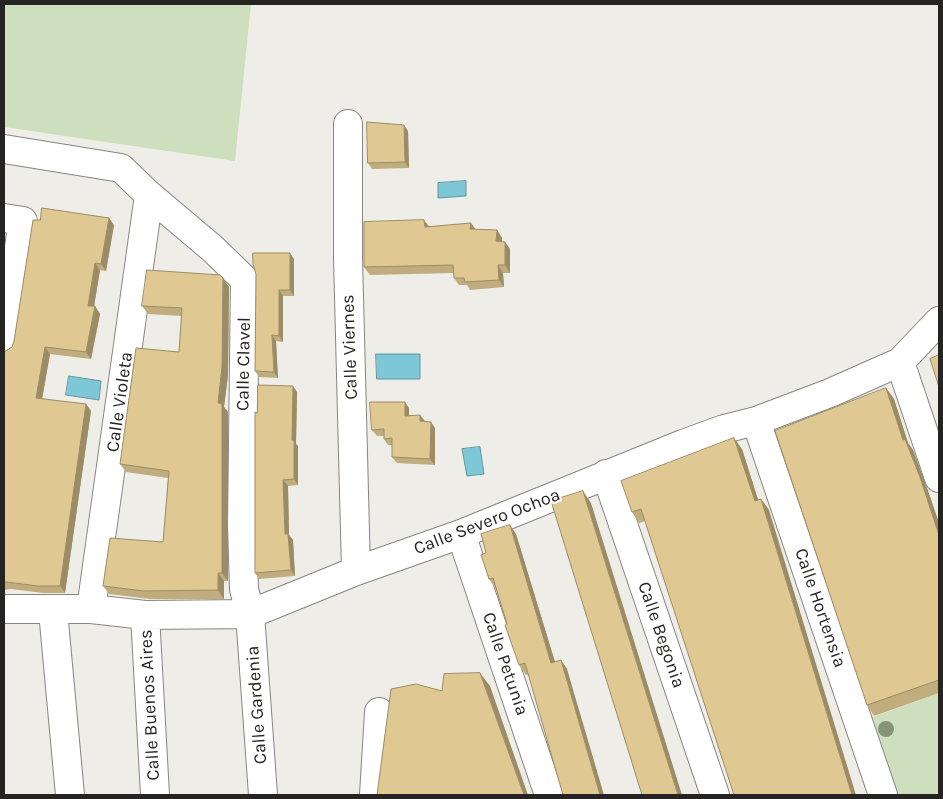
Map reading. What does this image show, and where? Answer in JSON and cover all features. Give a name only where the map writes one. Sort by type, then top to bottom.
[{"type":"street","name":"Calle Viernes","points":[[348,124],[348,258],[356,571]]},
{"type":"street","name":"Calle Clavel","points":[[4,149],[121,168],[149,195],[213,249],[245,280],[242,525],[244,589],[250,614]]},
{"type":"street","name":"Calle Violeta","points":[[91,609],[149,195]]},
{"type":"street","points":[[4,218],[23,221],[4,345]]},
{"type":"street","name":"Calle Severo Ochoa","points":[[4,609],[91,609],[145,615],[250,614],[356,571],[461,534],[606,474],[724,429],[756,421],[830,393],[900,362],[939,321]]},
{"type":"street","points":[[900,362],[939,478]]},
{"type":"street","name":"Calle Hortensia","points":[[756,421],[883,795]]},
{"type":"street","name":"Calle Begonia","points":[[606,474],[715,795]]},
{"type":"street","name":"Calle Petunia","points":[[461,534],[549,795]]},
{"type":"street","points":[[53,610],[70,795]]},
{"type":"street","name":"Calle Gardenia","points":[[250,614],[263,795]]},
{"type":"street","name":"Calle Buenos Aires","points":[[145,615],[155,795]]},
{"type":"street","points":[[374,795],[379,712]]},
{"type":"green space","points":[[4,4],[251,4],[235,161],[4,127]]},
{"type":"green space","points":[[939,693],[939,795],[896,795],[870,718]]},
{"type":"water","points":[[466,181],[466,196],[438,198],[438,183]]},
{"type":"water","points":[[376,354],[420,354],[420,379],[377,379]]},
{"type":"water","points":[[69,376],[101,381],[99,400],[66,395]]},
{"type":"water","points":[[480,447],[484,474],[467,476],[462,449]]},
{"type":"building","points":[[367,122],[404,125],[405,162],[368,163]]},
{"type":"building","points":[[42,208],[109,218],[101,264],[95,263],[88,306],[95,306],[86,352],[45,347],[36,398],[86,404],[60,586],[38,586],[4,582],[4,352],[12,347],[14,341],[33,220],[40,220]]},
{"type":"building","points":[[424,220],[425,227],[471,223],[470,229],[497,230],[496,241],[505,242],[505,265],[498,265],[499,280],[465,282],[464,278],[454,278],[453,265],[364,267],[364,222]]},
{"type":"building","points":[[253,253],[290,253],[290,290],[279,290],[279,336],[272,335],[274,372],[255,371],[256,274],[253,264]]},
{"type":"building","points":[[147,270],[220,275],[223,278],[222,367],[218,403],[222,404],[222,573],[218,573],[218,590],[144,591],[103,586],[110,538],[163,542],[169,471],[120,464],[136,348],[179,352],[182,308],[142,306]]},
{"type":"building","points":[[939,355],[939,387],[930,359]]},
{"type":"building","points":[[258,385],[293,386],[292,440],[294,440],[294,479],[283,480],[285,534],[288,534],[291,570],[255,573],[255,412],[257,413]]},
{"type":"building","points":[[886,388],[903,440],[905,439],[920,477],[939,535],[939,680],[867,705],[775,431]]},
{"type":"building","points":[[370,402],[405,402],[405,416],[420,415],[420,421],[431,422],[430,459],[392,457],[392,438],[384,439],[384,429],[372,430]]},
{"type":"building","points":[[734,438],[755,501],[761,499],[852,795],[734,795],[641,509],[632,512],[621,481]]},
{"type":"building","points":[[583,491],[678,795],[642,795],[551,501]]},
{"type":"building","points":[[510,525],[551,663],[561,660],[600,795],[563,795],[525,663],[519,665],[505,625],[507,624],[493,578],[489,579],[481,555],[486,553],[481,534]]},
{"type":"building","points":[[480,673],[524,795],[377,795],[391,689],[416,684],[442,691],[444,674]]}]
